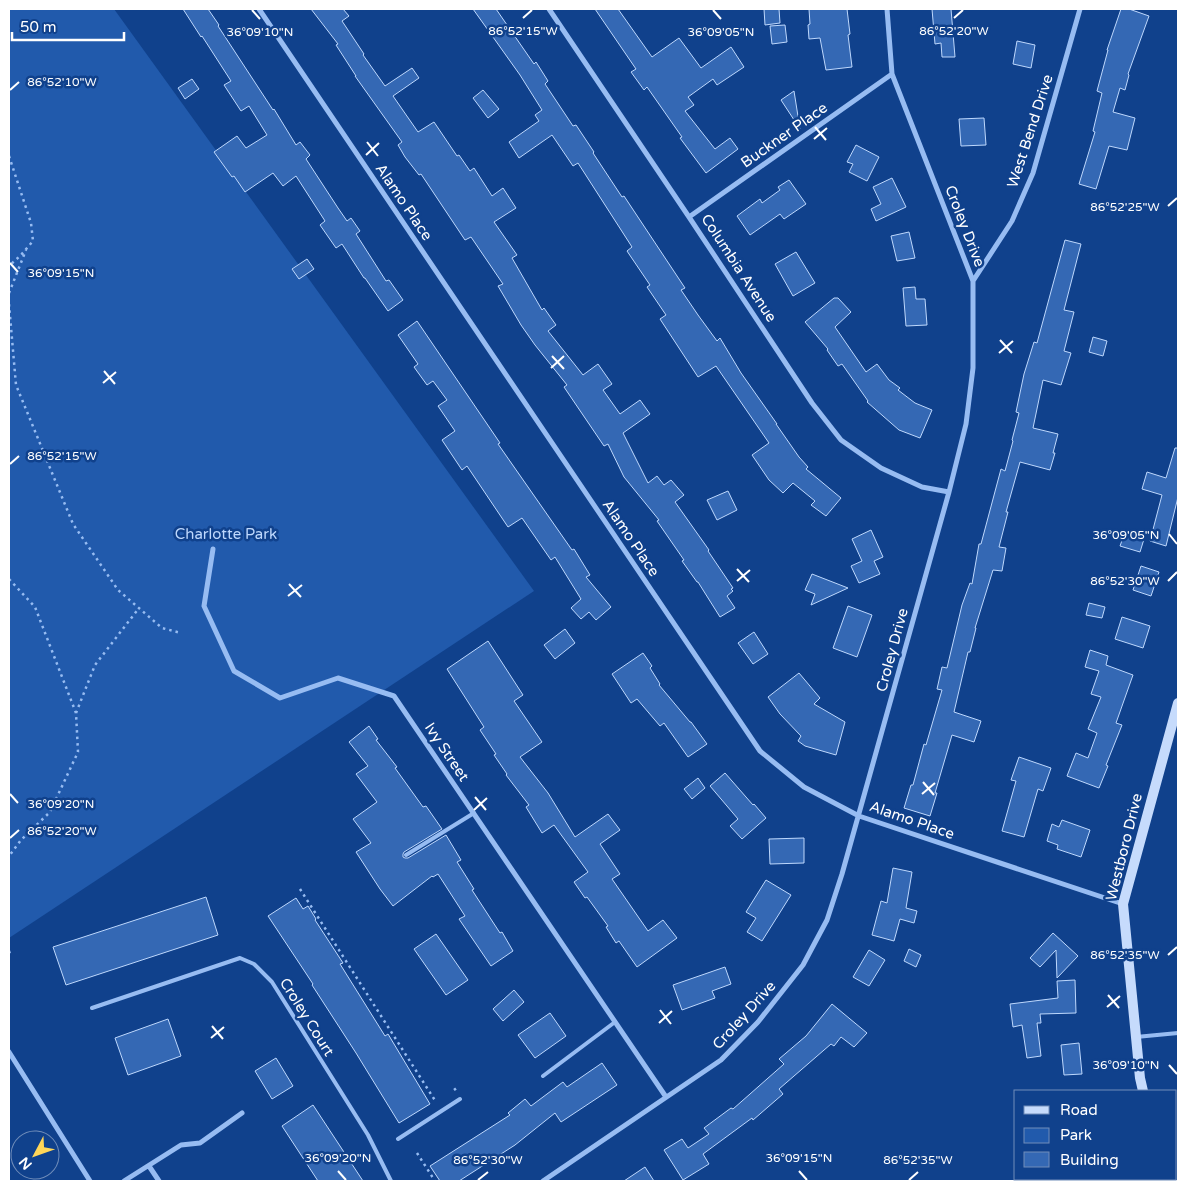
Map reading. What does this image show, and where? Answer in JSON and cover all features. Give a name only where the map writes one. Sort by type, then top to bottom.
[{"type":"street","name":"Alamo Place","points":[[259,9],[760,751],[804,787],[859,816],[1123,904]]},
{"type":"street","name":"Columbia Avenue","points":[[549,9],[690,217],[812,403],[841,440],[881,468],[922,487],[949,492]]},
{"type":"street","name":"Croley Drive","points":[[544,1181],[721,1060],[758,1022],[803,965],[827,920],[842,874],[949,492],[966,424],[972,368],[973,281],[892,74],[888,9]]},
{"type":"street","name":"West Bend Drive","points":[[973,281],[1012,222],[1033,173],[1080,9]]},
{"type":"street","name":"Buckner Place","points":[[690,217],[892,74]]},
{"type":"street","name":"Ivy Street","points":[[213,549],[204,606],[234,670],[280,698],[338,678],[394,696],[666,1097]]},
{"type":"street","name":"Westboro Drive","points":[[1142,1090],[1123,904],[1178,703]]},
{"type":"street","points":[[9,1052],[90,1181]]},
{"type":"street","points":[[124,1181],[182,1145],[200,1143],[242,1113]]},
{"type":"street","points":[[149,1166],[159,1181]]},
{"type":"lane","points":[[406,855],[474,812]]},
{"type":"lane","name":"Croley Court","points":[[92,1008],[240,958],[254,964],[272,982],[368,1135],[391,1181]]},
{"type":"lane","points":[[543,1076],[615,1022]]},
{"type":"lane","points":[[1136,1037],[1178,1033]]},
{"type":"lane","points":[[398,1139],[460,1099]]},
{"type":"path","points":[[9,156],[31,223],[32,241],[9,266]]},
{"type":"path","points":[[9,293],[28,247]]},
{"type":"path","points":[[9,304],[16,385],[73,524],[118,590],[162,628],[182,634]]},
{"type":"path","points":[[9,579],[35,607],[76,713],[78,752],[50,812],[21,840],[9,856]]},
{"type":"path","points":[[76,713],[95,665],[139,608]]},
{"type":"path","points":[[300,889],[436,1102]]},
{"type":"path","points":[[9,951],[10,957]]},
{"type":"path","points":[[417,1153],[435,1181]]},
{"type":"green space","name":"Charlotte Park","points":[[9,9],[114,9],[534,591],[9,938]]},
{"type":"building","points":[[183,9],[208,9],[296,145],[300,142],[310,155],[306,159],[347,221],[351,218],[360,231],[356,234],[386,281],[389,280],[403,300],[388,311],[342,244],[336,248],[320,225],[325,221],[296,176],[283,186],[273,173],[245,192],[214,152],[237,136],[246,148],[267,135],[249,106],[241,111],[224,85],[231,81]]},
{"type":"building","points":[[311,9],[343,9],[349,16],[342,21],[385,86],[412,68],[419,78],[393,96],[418,132],[434,122],[457,156],[459,155],[470,171],[474,168],[492,196],[503,188],[516,208],[494,222],[517,255],[512,258],[542,310],[544,308],[556,325],[548,331],[583,375],[598,364],[612,384],[603,390],[620,414],[640,400],[650,414],[623,433],[648,483],[657,476],[664,485],[671,480],[684,495],[675,502],[733,588],[731,589],[733,591],[727,596],[735,608],[720,617],[682,561],[684,560],[657,521],[659,520],[624,477],[608,444],[604,446],[564,387],[567,385],[521,325],[498,286],[503,284],[471,237],[465,240],[421,174],[419,175],[405,157],[398,145],[402,142],[355,76],[336,45],[338,44]]},
{"type":"building","points":[[473,9],[496,9],[534,64],[536,62],[548,81],[545,84],[573,126],[576,125],[622,197],[624,196],[685,288],[681,290],[698,315],[717,341],[720,338],[741,373],[799,457],[808,467],[806,469],[841,498],[826,516],[811,505],[815,501],[793,483],[783,493],[769,480],[752,455],[769,443],[716,366],[698,377],[660,319],[666,315],[647,287],[650,285],[627,251],[632,247],[578,163],[573,166],[552,135],[519,158],[509,142],[539,121],[535,115],[542,110],[520,75]]},
{"type":"building","points":[[595,9],[618,9],[652,57],[679,38],[701,68],[731,47],[744,67],[717,85],[713,79],[688,97],[694,105],[685,111],[715,149],[730,138],[738,149],[706,173],[680,138],[682,137],[647,87],[644,90],[631,72],[636,69]]},
{"type":"building","points":[[764,9],[779,9],[780,23],[765,25]]},
{"type":"building","points":[[809,9],[847,9],[852,67],[826,70],[820,38],[809,39]]},
{"type":"building","points":[[932,9],[951,9],[955,57],[942,57],[941,43],[935,44]]},
{"type":"building","points":[[1121,9],[1129,9],[1149,16],[1128,74],[1125,90],[1120,88],[1113,112],[1135,118],[1127,150],[1109,146],[1096,189],[1079,184],[1095,132],[1093,131],[1102,93],[1097,91],[1107,50]]},
{"type":"building","points":[[785,25],[787,42],[772,44],[770,26]]},
{"type":"building","points":[[1017,41],[1035,45],[1031,68],[1013,64]]},
{"type":"building","points":[[192,79],[199,89],[185,99],[178,88]]},
{"type":"building","points":[[483,90],[499,109],[488,118],[473,98]]},
{"type":"building","points":[[794,91],[800,129],[781,100]]},
{"type":"building","points":[[984,118],[986,145],[961,146],[959,119]]},
{"type":"building","points":[[856,145],[879,157],[867,181],[849,172],[853,164],[847,162]]},
{"type":"building","points":[[892,178],[906,207],[876,221],[871,209],[881,204],[873,187]]},
{"type":"building","points":[[789,180],[806,204],[784,219],[780,214],[750,235],[737,216],[760,199],[762,203],[780,190],[778,187]]},
{"type":"building","points":[[909,232],[915,258],[897,261],[891,236]]},
{"type":"building","points":[[1065,240],[1081,244],[1064,310],[1074,312],[1064,351],[1071,353],[1061,385],[1043,380],[1033,428],[1058,434],[1053,453],[1055,453],[1050,470],[1020,462],[1006,512],[1008,512],[999,547],[1006,548],[1002,571],[993,570],[975,628],[970,652],[968,652],[954,712],[981,721],[974,742],[952,735],[930,816],[904,808],[911,785],[913,785],[924,744],[926,745],[942,690],[937,689],[942,667],[947,668],[962,605],[970,583],[972,584],[979,544],[981,544],[1001,469],[1005,471],[1019,413],[1016,412],[1024,374],[1034,342],[1037,343]]},
{"type":"building","points":[[796,252],[815,283],[793,296],[775,264]]},
{"type":"building","points":[[307,259],[314,269],[299,279],[292,269]]},
{"type":"building","points":[[915,287],[916,299],[925,299],[927,325],[906,326],[903,288]]},
{"type":"building","points":[[834,298],[838,298],[851,312],[835,327],[866,372],[877,364],[889,380],[900,388],[898,390],[915,403],[932,410],[920,438],[899,430],[867,402],[842,364],[838,366],[828,349],[805,322]]},
{"type":"building","points":[[417,321],[500,443],[498,444],[572,550],[574,549],[590,575],[586,577],[611,607],[596,620],[589,612],[581,619],[571,608],[581,599],[555,557],[551,560],[522,518],[508,527],[467,466],[462,470],[442,440],[455,431],[438,406],[447,400],[433,381],[427,385],[414,367],[418,364],[398,335]]},
{"type":"building","points":[[1093,337],[1107,341],[1103,356],[1089,352]]},
{"type":"building","points":[[1175,448],[1178,448],[1178,497],[1166,546],[1150,541],[1162,495],[1142,489],[1147,472],[1166,478]]},
{"type":"building","points":[[728,491],[737,510],[717,520],[707,500]]},
{"type":"building","points":[[871,530],[883,557],[874,561],[880,574],[859,583],[851,566],[862,561],[852,539]]},
{"type":"building","points":[[1125,532],[1144,539],[1140,552],[1120,546]]},
{"type":"building","points":[[1141,566],[1159,572],[1151,596],[1133,590]]},
{"type":"building","points":[[812,574],[848,588],[811,605],[815,594],[805,590]]},
{"type":"building","points":[[1089,603],[1105,607],[1102,618],[1086,615]]},
{"type":"building","points":[[848,606],[872,615],[857,657],[833,648]]},
{"type":"building","points":[[1122,617],[1150,626],[1143,648],[1115,639]]},
{"type":"building","points":[[565,629],[575,643],[555,659],[544,645]]},
{"type":"building","points":[[754,632],[768,654],[753,664],[738,643]]},
{"type":"building","points":[[488,641],[523,695],[514,701],[542,742],[520,757],[548,793],[575,837],[608,814],[620,830],[600,844],[620,874],[612,879],[648,931],[663,920],[677,938],[637,967],[619,941],[616,943],[606,927],[608,926],[574,882],[588,872],[554,825],[542,833],[526,807],[529,805],[506,775],[494,755],[496,754],[480,730],[484,727],[447,669]]},
{"type":"building","points":[[1090,650],[1108,656],[1106,665],[1133,675],[1116,723],[1122,725],[1099,788],[1067,776],[1076,753],[1088,758],[1097,733],[1088,729],[1101,697],[1091,694],[1099,671],[1085,667]]},
{"type":"building","points":[[643,653],[652,666],[650,668],[659,685],[707,744],[688,757],[664,723],[660,726],[637,699],[631,703],[612,674]]},
{"type":"building","points":[[799,673],[820,698],[814,704],[845,722],[836,755],[805,746],[798,741],[801,736],[780,714],[768,697]]},
{"type":"building","points":[[369,726],[378,739],[376,740],[397,767],[395,768],[423,807],[426,806],[442,829],[404,852],[403,857],[408,858],[446,835],[461,860],[457,862],[474,889],[472,890],[513,951],[491,966],[459,919],[465,916],[438,874],[432,876],[393,906],[356,852],[371,843],[353,819],[377,802],[356,774],[368,766],[349,742]]},
{"type":"building","points":[[1019,757],[1051,768],[1043,791],[1038,789],[1024,837],[1002,831],[1016,781],[1011,780]]},
{"type":"building","points":[[725,773],[766,818],[742,839],[730,826],[738,819],[710,786]]},
{"type":"building","points":[[698,778],[705,788],[692,799],[684,789]]},
{"type":"building","points":[[1062,820],[1090,830],[1081,857],[1057,849],[1058,845],[1047,841],[1052,824],[1059,827]]},
{"type":"building","points":[[804,838],[804,863],[770,864],[769,839]]},
{"type":"building","points":[[893,868],[912,872],[906,908],[917,911],[914,923],[900,919],[894,941],[872,935],[881,901],[887,903]]},
{"type":"building","points":[[766,880],[791,895],[762,941],[747,932],[756,918],[746,912]]},
{"type":"building","points":[[206,897],[218,935],[66,985],[53,947]]},
{"type":"building","points":[[296,898],[303,909],[308,906],[343,963],[340,964],[385,1036],[388,1034],[430,1104],[399,1123],[313,984],[268,916]]},
{"type":"building","points":[[1053,933],[1078,956],[1057,978],[1056,950],[1040,967],[1030,958]]},
{"type":"building","points":[[436,934],[468,980],[446,995],[414,949]]},
{"type":"building","points":[[909,949],[921,955],[916,967],[904,961]]},
{"type":"building","points":[[869,950],[885,960],[869,986],[853,977]]},
{"type":"building","points":[[725,967],[731,984],[712,991],[715,998],[682,1010],[673,985]]},
{"type":"building","points":[[1075,980],[1076,1013],[1040,1014],[1041,1023],[1037,1023],[1041,1056],[1027,1058],[1022,1025],[1013,1027],[1010,1004],[1058,998],[1057,981]]},
{"type":"building","points":[[514,990],[524,1002],[503,1021],[493,1009]]},
{"type":"building","points":[[832,1004],[867,1033],[854,1047],[841,1037],[834,1046],[831,1044],[779,1089],[783,1094],[753,1120],[752,1118],[703,1154],[709,1164],[683,1180],[664,1150],[682,1139],[688,1148],[709,1134],[704,1128],[731,1108],[733,1109],[784,1064],[779,1059],[806,1036]]},
{"type":"building","points":[[550,1013],[566,1036],[535,1058],[518,1035]]},
{"type":"building","points":[[168,1019],[181,1056],[128,1075],[115,1038]]},
{"type":"building","points":[[1079,1043],[1082,1074],[1064,1075],[1061,1045]]},
{"type":"building","points":[[276,1058],[293,1086],[272,1099],[255,1071]]},
{"type":"building","points":[[602,1063],[617,1085],[561,1122],[555,1113],[515,1145],[459,1181],[440,1181],[430,1166],[510,1115],[508,1113],[525,1099],[531,1106],[563,1082],[567,1087]]},
{"type":"building","points":[[313,1105],[363,1181],[318,1181],[282,1126]]},
{"type":"building","points":[[645,1167],[654,1181],[624,1181]]}]
